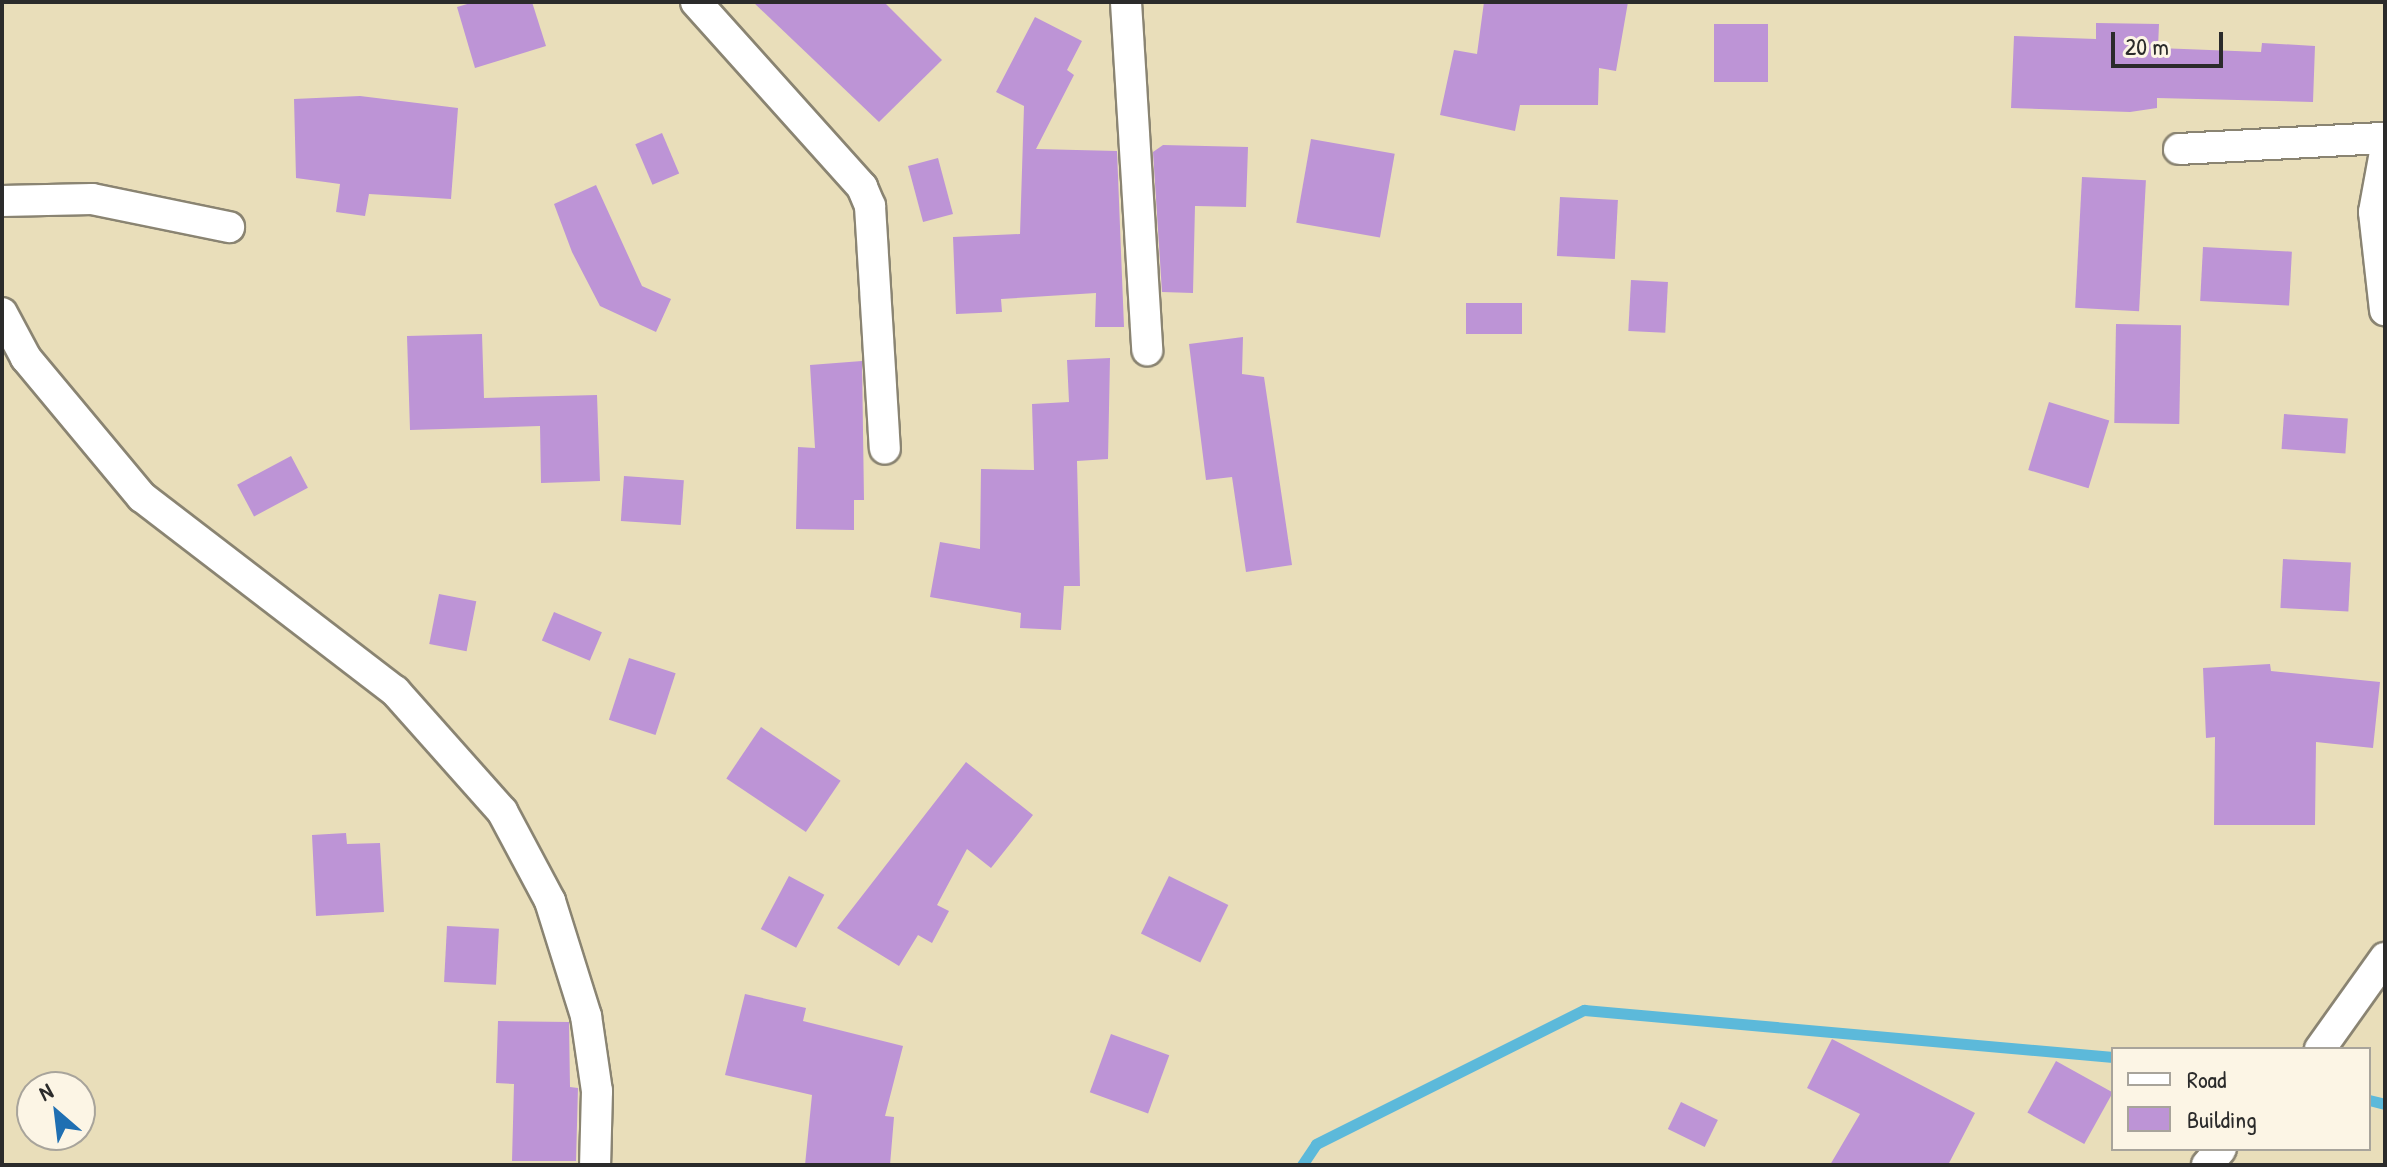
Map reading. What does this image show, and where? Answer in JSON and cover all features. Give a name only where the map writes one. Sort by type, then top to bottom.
[{"type":"street","points":[[696,2],[862,187],[870,206],[885,449]]},
{"type":"street","points":[[1126,2],[1147,350]]},
{"type":"street","points":[[2179,149],[2385,138]]},
{"type":"street","points":[[2385,152],[2374,212],[2385,310]]},
{"type":"street","points":[[2,201],[92,199],[229,227]]},
{"type":"street","points":[[2,313],[26,358],[142,497],[395,691],[502,811],[550,901],[586,1016],[597,1091],[595,1165]]},
{"type":"street","points":[[2321,1047],[2385,958]]},
{"type":"building","points":[[474,2],[532,2],[546,46],[475,68],[457,7]]},
{"type":"building","points":[[753,2],[884,2],[942,60],[879,122]]},
{"type":"building","points":[[1484,2],[1628,2],[1616,71],[1599,68],[1598,105],[1520,105],[1515,131],[1440,115],[1454,50],[1477,54]]},
{"type":"building","points":[[1035,17],[1082,41],[1067,70],[1074,75],[1036,149],[1117,151],[1124,327],[1095,327],[1096,293],[1001,299],[1002,312],[956,314],[953,237],[1020,234],[1024,106],[996,92]]},
{"type":"building","points":[[2096,23],[2159,24],[2158,48],[2261,52],[2262,43],[2315,46],[2313,102],[2157,98],[2157,108],[2130,112],[2011,108],[2014,36],[2096,39]]},
{"type":"building","points":[[1714,24],[1768,24],[1768,82],[1714,82]]},
{"type":"building","points":[[360,96],[458,108],[451,199],[369,194],[365,216],[336,212],[340,184],[296,178],[294,99]]},
{"type":"building","points":[[662,133],[679,174],[652,185],[635,144]]},
{"type":"building","points":[[1311,139],[1395,154],[1380,237],[1296,223]]},
{"type":"building","points":[[1163,145],[1248,147],[1246,207],[1195,206],[1193,293],[1162,292],[1153,152]]},
{"type":"building","points":[[938,158],[953,214],[923,222],[908,166]]},
{"type":"building","points":[[2082,177],[2146,180],[2139,311],[2075,308]]},
{"type":"building","points":[[596,185],[642,286],[671,299],[656,332],[600,306],[572,252],[554,204]]},
{"type":"building","points":[[1560,197],[1618,200],[1615,259],[1557,256]]},
{"type":"building","points":[[2203,247],[2292,252],[2289,306],[2200,301]]},
{"type":"building","points":[[1631,280],[1668,282],[1665,333],[1628,331]]},
{"type":"building","points":[[1466,303],[1522,303],[1522,334],[1466,334]]},
{"type":"building","points":[[2116,324],[2181,325],[2179,424],[2114,423]]},
{"type":"building","points":[[482,334],[484,398],[597,395],[600,481],[541,483],[540,426],[410,430],[407,336]]},
{"type":"building","points":[[1243,337],[1242,374],[1264,377],[1292,565],[1246,572],[1232,477],[1206,480],[1189,344]]},
{"type":"building","points":[[1110,358],[1108,459],[1077,461],[1080,586],[1064,586],[1061,630],[1020,628],[1021,613],[930,597],[940,542],[980,549],[981,469],[1034,470],[1032,404],[1069,402],[1067,360]]},
{"type":"building","points":[[862,361],[864,500],[854,500],[854,530],[796,529],[798,447],[815,448],[810,365]]},
{"type":"building","points":[[2049,402],[2109,420],[2088,488],[2028,470]]},
{"type":"building","points":[[2284,414],[2348,418],[2345,453],[2282,449]]},
{"type":"building","points":[[291,456],[308,488],[254,516],[237,485]]},
{"type":"building","points":[[624,476],[684,480],[681,525],[621,521]]},
{"type":"building","points":[[2283,559],[2351,563],[2348,611],[2280,608]]},
{"type":"building","points":[[439,594],[476,601],[467,651],[429,644]]},
{"type":"building","points":[[554,612],[602,632],[590,661],[542,641]]},
{"type":"building","points":[[629,658],[676,673],[656,735],[609,720]]},
{"type":"building","points":[[2270,664],[2271,671],[2380,682],[2373,748],[2316,742],[2315,825],[2214,825],[2215,737],[2206,738],[2203,668]]},
{"type":"building","points":[[761,727],[841,781],[806,832],[726,778]]},
{"type":"building","points":[[966,762],[1033,815],[991,868],[967,849],[937,905],[949,911],[932,943],[918,935],[899,966],[837,928]]},
{"type":"building","points":[[346,833],[347,844],[380,843],[384,912],[316,916],[312,835]]},
{"type":"building","points":[[789,876],[824,895],[796,948],[761,929]]},
{"type":"building","points":[[1169,876],[1228,905],[1200,962],[1141,934]]},
{"type":"building","points":[[447,926],[499,929],[496,985],[444,982]]},
{"type":"building","points":[[745,994],[806,1008],[803,1021],[903,1046],[885,1116],[894,1117],[890,1165],[805,1165],[812,1095],[725,1075]]},
{"type":"building","points":[[498,1021],[569,1022],[570,1087],[578,1088],[576,1161],[512,1161],[514,1084],[496,1083]]},
{"type":"building","points":[[1111,1034],[1169,1055],[1148,1113],[1090,1092]]},
{"type":"building","points":[[1832,1039],[1975,1113],[1948,1165],[1830,1165],[1860,1114],[1807,1088]]},
{"type":"building","points":[[2056,1061],[2111,1091],[2084,1144],[2027,1113]]},
{"type":"building","points":[[1681,1102],[1718,1120],[1705,1147],[1668,1129]]},
{"type":"waterway","points":[[1302,1165],[1316,1144],[1584,1010],[2111,1057]]},
{"type":"waterway","points":[[2371,1100],[2385,1104]]}]
